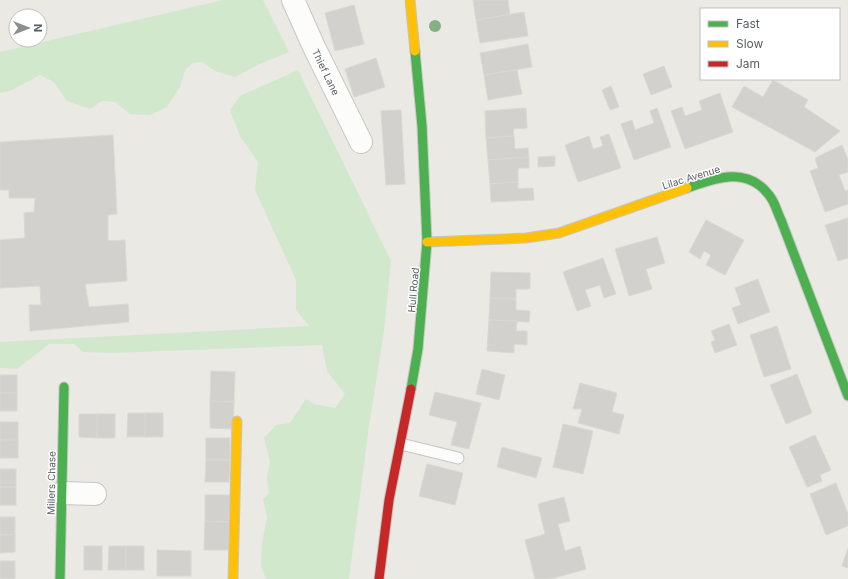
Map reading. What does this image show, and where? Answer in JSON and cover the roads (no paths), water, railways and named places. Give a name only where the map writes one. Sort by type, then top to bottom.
[{"type":"street","name":"Thief Lane","points":[[293,0],[314,47],[361,142]]},
{"type":"street","name":"Hull Road","points":[[379,579],[389,500],[418,349],[428,242],[422,126],[410,0]]},
{"type":"street","name":"Lilac Avenue","points":[[428,242],[526,238],[559,233],[715,179],[737,176],[754,180],[768,195],[781,220],[848,396]]},
{"type":"street","name":"Millers Chase","points":[[60,579],[64,387]]},
{"type":"street","points":[[233,579],[237,421]]},
{"type":"street","points":[[62,493],[95,494]]},
{"type":"lane","points":[[400,444],[458,458]]}]
